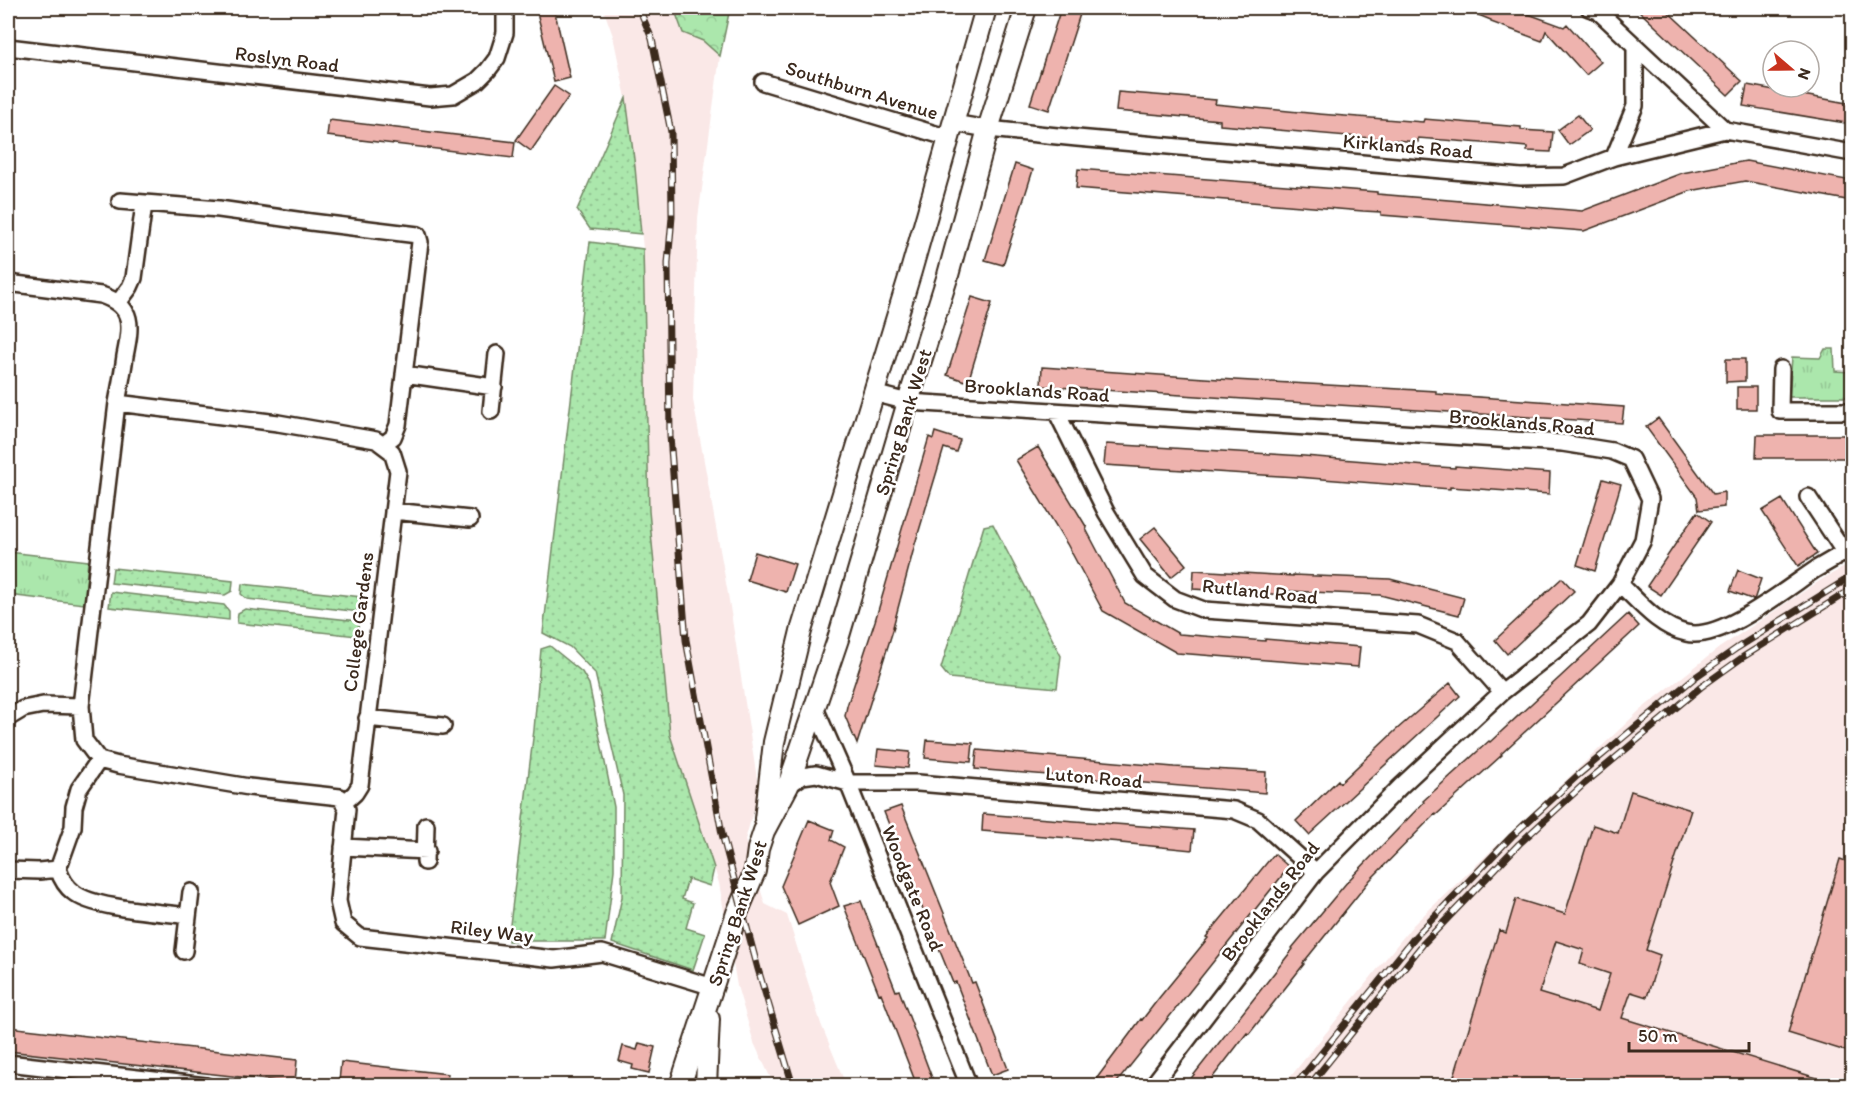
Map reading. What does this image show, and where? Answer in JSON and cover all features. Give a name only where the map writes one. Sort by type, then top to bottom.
[{"type":"street","name":"Roslyn Road","points":[[8,47],[430,97],[453,95],[477,81],[497,58],[505,33],[505,8]]},
{"type":"street","name":"Spring Bank West","points":[[764,831],[774,742],[801,631],[986,8]]},
{"type":"street","name":"Spring Bank West","points":[[680,1086],[737,913],[755,871],[758,849],[764,831],[788,786],[838,639],[948,275],[988,129],[1026,8]]},
{"type":"street","points":[[1589,8],[1598,11],[1725,130]]},
{"type":"street","points":[[1614,157],[1635,106],[1635,46]]},
{"type":"street","name":"Southburn Avenue","points":[[763,82],[951,131]]},
{"type":"street","name":"Kirklands Road","points":[[951,131],[988,129],[1521,177],[1564,176],[1614,157],[1725,130],[1852,153]]},
{"type":"street","points":[[117,403],[278,423],[376,440],[383,445],[393,437],[398,425],[420,242],[418,235],[219,209],[120,201]]},
{"type":"street","points":[[118,303],[134,278],[144,204]]},
{"type":"street","points":[[8,283],[90,293],[111,299],[118,303],[128,317],[130,326],[117,403],[81,706],[84,740],[99,760],[118,765],[249,787],[340,797],[344,803]]},
{"type":"street","points":[[491,411],[497,354]]},
{"type":"street","points":[[1781,369],[1780,411],[1852,411]]},
{"type":"street","points":[[404,374],[494,387]]},
{"type":"street","name":"Brooklands Road","points":[[873,393],[908,402],[1538,442],[1612,451],[1631,459],[1650,499],[1643,540],[1620,584],[1590,624],[1502,692],[1400,787],[1316,872],[1152,1086]]},
{"type":"street","name":"Rutland Road","points":[[1057,413],[1106,512],[1145,576],[1175,599],[1204,610],[1418,625],[1457,641],[1502,692]]},
{"type":"street","name":"College Gardens","points":[[344,803],[360,785],[398,471],[392,452],[383,445]]},
{"type":"street","points":[[1620,584],[1664,624],[1686,634],[1699,634],[1719,629],[1752,612],[1849,550],[1808,497]]},
{"type":"street","points":[[393,511],[470,519]]},
{"type":"street","points":[[8,718],[23,709],[43,705],[81,706]]},
{"type":"street","name":"Woodgate Road","points":[[815,708],[848,783],[969,1086]]},
{"type":"street","points":[[367,718],[443,726]]},
{"type":"street","points":[[99,760],[79,789],[74,807],[73,827],[58,869],[63,881],[74,894],[90,902],[188,916]]},
{"type":"street","name":"Luton Road","points":[[788,786],[802,776],[816,774],[848,783],[918,783],[1234,810],[1258,820],[1316,872]]},
{"type":"street","name":"Riley Way","points":[[344,803],[347,809],[338,900],[343,923],[360,937],[554,959],[602,953],[711,991]]},
{"type":"street","points":[[344,847],[426,856],[426,825]]},
{"type":"street","points":[[8,870],[39,872],[58,869]]},
{"type":"street","points":[[184,951],[191,892]]},
{"type":"street","name":"Spring Bank West","points":[[706,1086],[711,991]]},
{"type":"street","points":[[8,1063],[206,1086]]},
{"type":"shaded area","points":[[603,8],[674,8],[683,33],[703,41],[720,56],[698,218],[693,400],[728,594],[759,792],[745,840],[765,904],[787,915],[821,1024],[846,1085],[774,1085],[754,1043],[737,986],[719,883],[670,735],[649,511],[643,249],[626,98],[613,36]]},
{"type":"shaded area","points":[[1852,563],[1852,1085],[1283,1086],[1413,925],[1639,711],[1719,648],[1824,578]]},
{"type":"green space","points":[[674,8],[730,8],[720,56],[703,41],[683,33]]},
{"type":"green space","points":[[626,98],[641,234],[590,229],[577,210]]},
{"type":"green space","points":[[590,242],[643,249],[649,511],[670,735],[714,868],[710,886],[688,879],[682,899],[693,903],[686,928],[705,934],[693,970],[612,943],[622,897],[623,795],[595,673],[570,647],[543,633]]},
{"type":"green space","points":[[1825,349],[1834,349],[1835,371],[1852,372],[1852,397],[1789,397],[1792,357],[1820,358]]},
{"type":"green space","points":[[993,524],[1061,656],[1057,688],[949,678],[941,668],[984,526]]},
{"type":"green space","points":[[8,552],[88,561],[84,604],[8,595]]},
{"type":"green space","points":[[113,568],[233,581],[232,591],[225,595],[111,583]]},
{"type":"green space","points":[[242,584],[362,597],[360,612],[247,599],[241,594]]},
{"type":"green space","points":[[111,592],[224,605],[229,611],[229,620],[109,607]]},
{"type":"green space","points":[[245,609],[359,621],[357,636],[237,623],[238,613]]},
{"type":"green space","points":[[550,646],[582,672],[589,684],[614,807],[614,870],[605,941],[508,941],[534,730],[541,649]]},
{"type":"building","points":[[536,8],[554,8],[570,78],[554,82]]},
{"type":"building","points":[[1061,8],[1082,8],[1049,110],[1030,104]]},
{"type":"building","points":[[1461,8],[1512,8],[1564,27],[1567,24],[1601,62],[1586,75],[1546,31],[1542,41]]},
{"type":"building","points":[[1636,8],[1664,8],[1742,81],[1728,95]]},
{"type":"building","points":[[1747,85],[1761,88],[1761,99],[1821,98],[1852,104],[1852,124],[1743,106]]},
{"type":"building","points":[[554,86],[569,96],[531,151],[516,140]]},
{"type":"building","points":[[1118,92],[1216,100],[1215,104],[1319,114],[1521,127],[1521,130],[1553,132],[1551,152],[1527,151],[1527,147],[1495,144],[1418,138],[1418,142],[1220,125],[1220,120],[1116,111]]},
{"type":"building","points":[[1578,115],[1590,130],[1569,145],[1558,130]]},
{"type":"building","points":[[329,120],[515,142],[513,158],[327,136]]},
{"type":"building","points":[[1746,161],[1852,181],[1852,201],[1745,181],[1690,191],[1584,231],[1381,215],[1381,212],[1076,188],[1078,169],[1377,192],[1377,194],[1582,211],[1682,173]]},
{"type":"building","points":[[1015,164],[1033,170],[1003,265],[985,260]]},
{"type":"building","points":[[972,297],[992,303],[968,382],[947,375]]},
{"type":"building","points":[[1726,359],[1745,359],[1745,381],[1726,382]]},
{"type":"building","points":[[1042,367],[1436,391],[1436,394],[1624,407],[1622,423],[1041,386]]},
{"type":"building","points":[[1737,387],[1756,387],[1756,409],[1737,409]]},
{"type":"building","points":[[1658,418],[1713,494],[1724,492],[1724,507],[1699,510],[1697,497],[1646,427]]},
{"type":"building","points":[[935,432],[960,440],[956,452],[944,448],[915,544],[894,627],[857,744],[845,716],[847,706],[875,621],[929,437],[933,439]]},
{"type":"building","points":[[1757,435],[1852,435],[1852,458],[1756,458]]},
{"type":"building","points":[[1106,444],[1550,473],[1549,494],[1104,465]]},
{"type":"building","points":[[1038,447],[1087,528],[1125,603],[1179,634],[1360,647],[1358,667],[1177,653],[1103,611],[1067,544],[1016,460]]},
{"type":"building","points":[[1603,479],[1621,484],[1595,571],[1577,565]]},
{"type":"building","points":[[1782,499],[1817,554],[1798,566],[1762,511]]},
{"type":"building","points":[[1697,512],[1711,522],[1661,595],[1647,586]]},
{"type":"building","points":[[1155,527],[1186,565],[1171,577],[1140,539]]},
{"type":"building","points":[[755,552],[795,564],[786,592],[747,580]]},
{"type":"building","points":[[1194,570],[1390,579],[1464,598],[1459,615],[1380,595],[1288,591],[1287,595],[1193,589]]},
{"type":"building","points":[[1738,570],[1761,579],[1754,600],[1730,591]]},
{"type":"building","points":[[1562,578],[1574,591],[1507,654],[1495,640]]},
{"type":"building","points":[[1628,614],[1639,626],[1502,755],[1435,814],[1370,880],[1206,1086],[1185,1086],[1292,948],[1348,881],[1423,801]]},
{"type":"building","points":[[1450,683],[1460,696],[1309,835],[1296,821],[1338,780],[1340,783]]},
{"type":"building","points":[[927,740],[973,743],[971,762],[925,758]]},
{"type":"building","points":[[878,749],[910,752],[908,768],[876,765]]},
{"type":"building","points":[[977,750],[1174,767],[1266,772],[1265,793],[975,769]]},
{"type":"building","points":[[1631,791],[1691,810],[1646,950],[1660,955],[1647,997],[1631,992],[1622,1018],[1830,1082],[1830,1086],[1451,1086],[1499,930],[1506,933],[1516,899],[1565,914],[1593,825],[1618,833]],"holes":[[[1556,941],[1584,950],[1580,964],[1610,974],[1598,1011],[1539,993]]]},
{"type":"building","points":[[901,806],[972,983],[975,982],[1008,1069],[992,1075],[956,982],[953,983],[884,812]]},
{"type":"building","points":[[983,814],[1194,830],[1192,850],[982,831]]},
{"type":"building","points":[[809,820],[834,830],[831,840],[844,847],[830,882],[839,906],[798,925],[781,886]]},
{"type":"building","points":[[1274,854],[1289,867],[1114,1086],[1091,1086],[1141,1019]]},
{"type":"building","points":[[1840,859],[1852,863],[1852,1053],[1788,1033]]},
{"type":"building","points":[[861,901],[896,991],[899,990],[935,1086],[917,1086],[881,993],[879,994],[844,906]]},
{"type":"building","points":[[8,1027],[297,1060],[295,1083],[8,1051]]},
{"type":"building","points":[[639,1043],[655,1047],[649,1073],[632,1069],[633,1065],[619,1061],[623,1046],[637,1050]]},
{"type":"building","points":[[341,1062],[448,1074],[446,1086],[419,1086],[357,1079],[356,1083],[339,1081]]},
{"type":"railway","points":[[639,8],[652,39],[671,132],[672,217],[668,263],[670,436],[686,640],[722,834],[758,969],[793,1086]]},
{"type":"railway","points":[[1295,1086],[1415,937],[1512,836],[1577,776],[1694,678],[1737,648],[1852,576]]},
{"type":"railway","points":[[1309,1086],[1423,944],[1519,844],[1584,784],[1701,687],[1743,657],[1852,589]]}]
